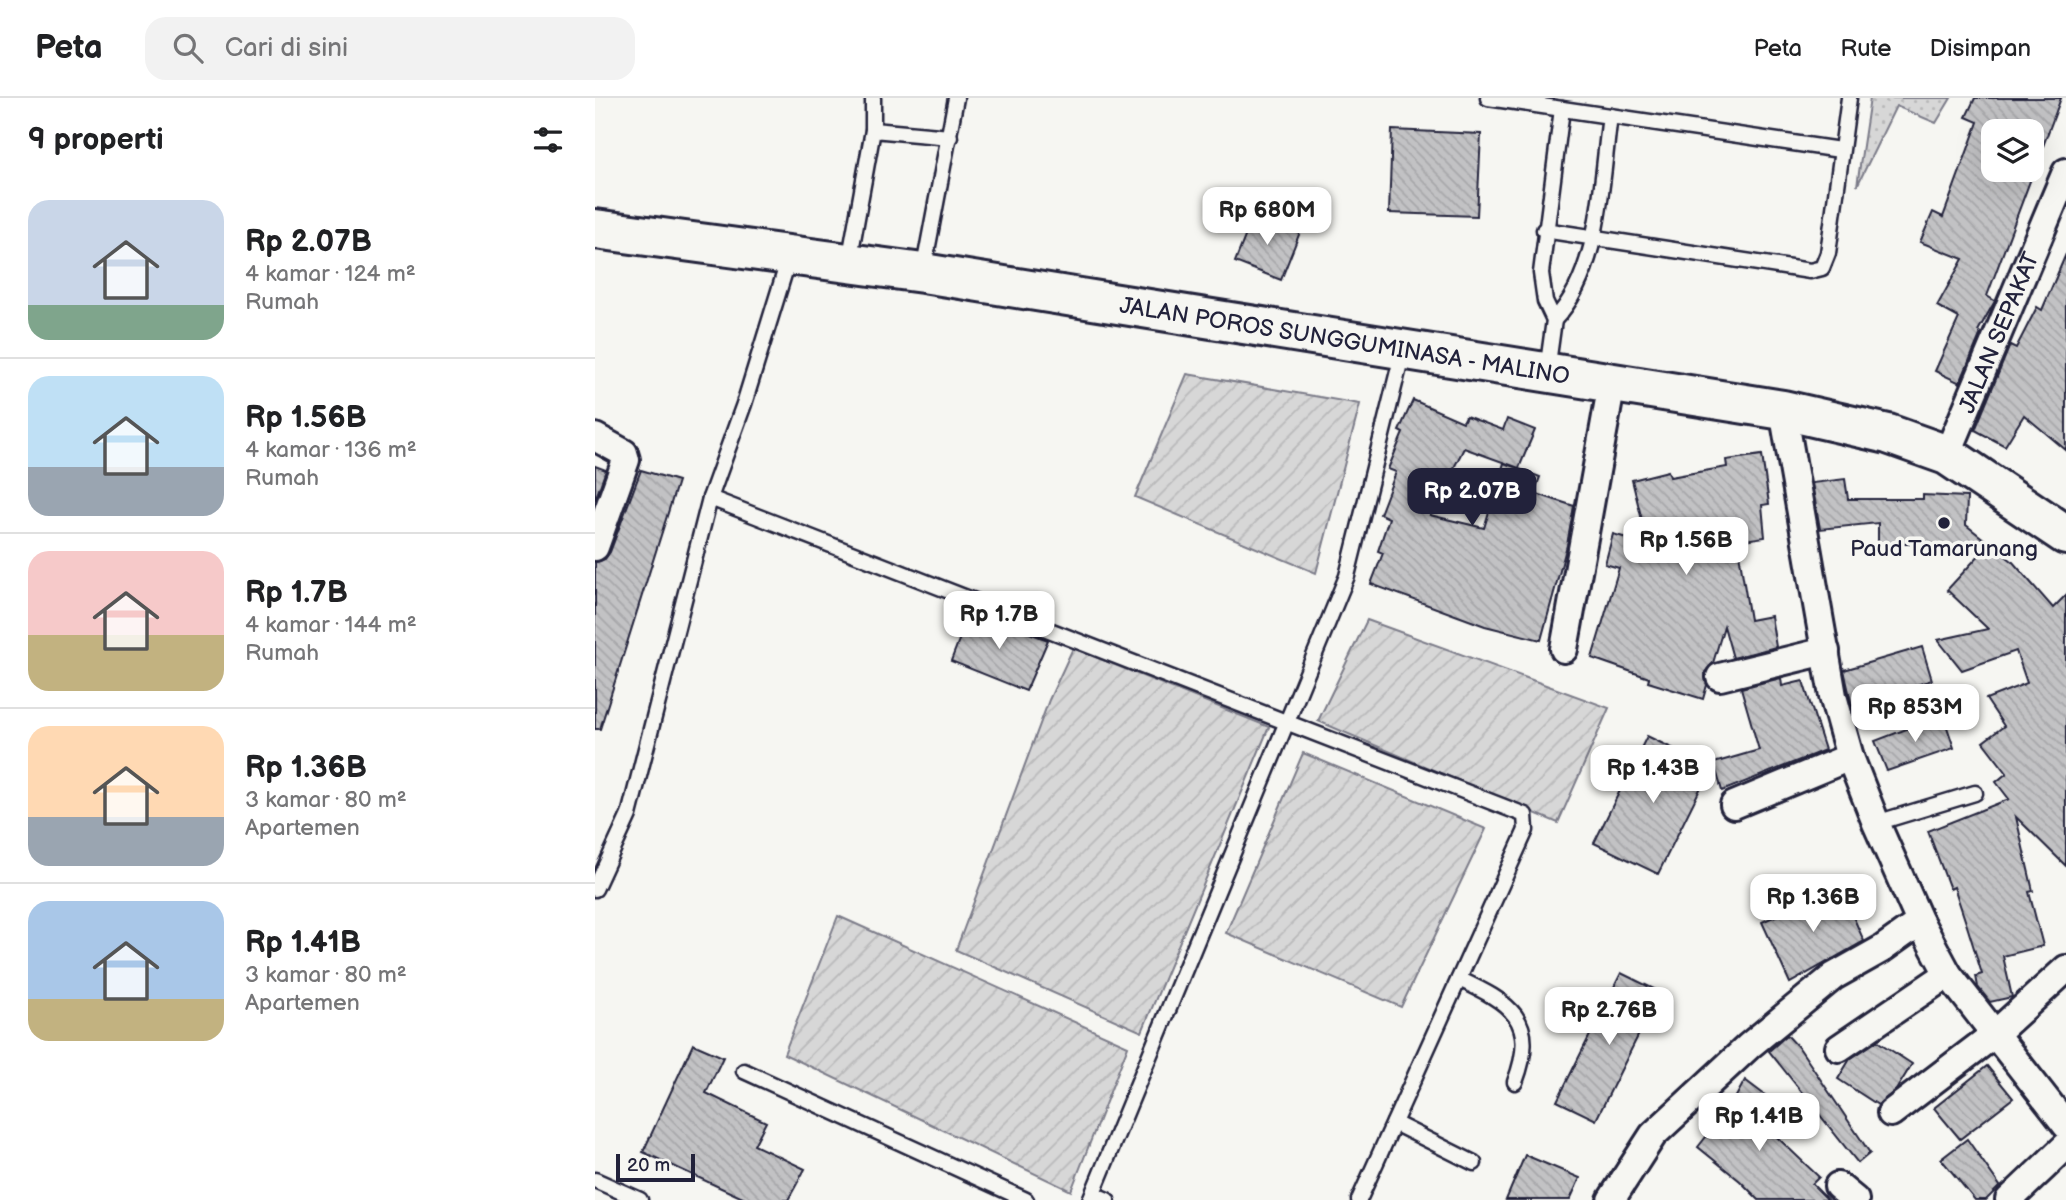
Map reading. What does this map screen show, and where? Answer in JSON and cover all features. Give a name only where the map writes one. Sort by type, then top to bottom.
[{"type":"main road","name":"JALAN POROS SUNGGUMINASA - MALINO","points":[[595,229],[923,273],[1783,410],[1888,434],[1947,455],[2066,535]]},
{"type":"street","name":"JALAN SEPAKAT","points":[[1947,455],[2066,172]]},
{"type":"street","points":[[1564,649],[1612,383]]},
{"type":"street","points":[[1783,410],[1833,696],[1850,757],[1876,823],[1920,922],[1948,974],[2066,1125]]},
{"type":"street","points":[[595,437],[624,453],[626,460],[595,547]]},
{"type":"street","points":[[1720,677],[1826,651]]},
{"type":"street","points":[[1734,805],[1850,757]]},
{"type":"street","points":[[1611,1200],[1653,1135],[1749,1046],[1834,976],[1882,949],[1920,922]]},
{"type":"street","points":[[1891,1113],[1996,1033],[2066,969]]},
{"type":"street","points":[[1839,1048],[1948,974]]},
{"type":"street","points":[[2009,1200],[2066,1146]]},
{"type":"lane","points":[[849,263],[873,130],[873,98]]},
{"type":"lane","points":[[923,273],[956,98]]},
{"type":"lane","points":[[1488,98],[1562,109],[1586,105],[1610,116],[1840,150]]},
{"type":"lane","points":[[1544,230],[1810,271],[1822,268],[1828,253],[1849,98]]},
{"type":"lane","points":[[1546,372],[1554,320],[1545,301],[1541,273],[1544,230],[1562,109]]},
{"type":"lane","points":[[1554,320],[1569,305],[1582,281],[1593,236],[1610,116]]},
{"type":"lane","points":[[873,130],[950,137]]},
{"type":"lane","points":[[595,889],[629,815],[710,498],[744,404],[789,257]]},
{"type":"lane","points":[[1097,1198],[1285,723],[1347,576],[1404,350]]},
{"type":"lane","points":[[710,498],[1525,815],[1526,830],[1359,1200]]},
{"type":"lane","points":[[1876,823],[1975,793]]},
{"type":"lane","points":[[1459,979],[1502,1000],[1514,1011],[1523,1044],[1521,1067],[1515,1082]]},
{"type":"lane","points":[[744,1071],[1026,1200]]},
{"type":"lane","points":[[1394,1123],[1474,1163]]},
{"type":"lane","points":[[595,1180],[640,1200]]},
{"type":"shaded area","points":[[1870,98],[1951,98],[1936,123],[1896,106],[1857,186]]},
{"type":"shaded area","points":[[1187,374],[1360,404],[1316,573],[1135,497]]},
{"type":"shaded area","points":[[1367,620],[1609,708],[1558,823],[1318,721]]},
{"type":"shaded area","points":[[1073,648],[1269,727],[1142,1032],[956,950],[1049,700]]},
{"type":"shaded area","points":[[1303,753],[1486,829],[1401,1007],[1226,933]]},
{"type":"shaded area","points":[[838,916],[1128,1046],[1071,1191],[784,1054]]},
{"type":"building","points":[[1975,98],[2061,98],[2044,143],[2044,119],[1981,119],[1981,182],[2030,182],[1987,296],[1995,301],[1978,331],[1981,333],[1960,383],[1935,371],[1959,318],[1937,306],[1963,259],[1920,242],[1933,212],[1943,217],[1978,122],[1966,117]]},
{"type":"building","points":[[1392,130],[1481,134],[1477,216],[1389,213]]},
{"type":"building","points":[[1254,214],[1300,232],[1281,280],[1235,262]]},
{"type":"building","points":[[2066,254],[2066,450],[2024,415],[2005,446],[1975,430],[2010,345],[2016,348],[2037,307],[2042,310]]},
{"type":"building","points":[[1413,400],[1463,422],[1466,416],[1503,430],[1507,419],[1535,430],[1519,468],[1464,448],[1430,515],[1484,528],[1504,463],[1540,477],[1534,493],[1574,506],[1567,545],[1541,640],[1485,626],[1371,584],[1383,553],[1378,551],[1389,518],[1380,514],[1396,472],[1388,469],[1403,433],[1399,431]]},
{"type":"building","points":[[1762,455],[1769,504],[1762,505],[1765,537],[1737,541],[1750,620],[1771,616],[1776,647],[1733,658],[1724,626],[1713,663],[1705,672],[1707,685],[1703,699],[1648,682],[1649,678],[1592,658],[1619,568],[1605,564],[1613,534],[1648,544],[1632,480],[1668,471],[1670,477],[1727,467],[1726,460]]},
{"type":"building","points":[[595,466],[606,470],[595,500]]},
{"type":"building","points":[[641,470],[678,481],[600,729],[595,729],[595,562],[605,559],[610,552]]},
{"type":"building","points":[[1845,479],[1848,499],[1923,499],[1923,495],[1967,497],[1966,525],[2012,561],[2053,608],[2066,595],[2066,866],[2016,817],[2033,891],[2029,892],[2043,946],[2003,956],[2012,997],[1990,1002],[1978,987],[1976,976],[1982,974],[1968,929],[1954,887],[1950,889],[1928,831],[2009,799],[1996,782],[2007,773],[1983,742],[2004,726],[1986,699],[2027,683],[2016,651],[1962,670],[1938,640],[1988,629],[1947,590],[1983,551],[1921,550],[1921,544],[1878,544],[1878,523],[1820,529],[1812,483]]},
{"type":"building","points":[[970,611],[1048,640],[1026,691],[951,661]]},
{"type":"building","points":[[1922,647],[1932,680],[1852,706],[1844,670]]},
{"type":"building","points":[[1781,678],[1782,686],[1803,681],[1825,750],[1722,791],[1714,763],[1759,750],[1741,688]]},
{"type":"building","points":[[1943,715],[1954,748],[1887,771],[1875,741]]},
{"type":"building","points":[[1647,736],[1711,767],[1658,874],[1594,843]]},
{"type":"building","points":[[1840,887],[1864,941],[1790,983],[1762,922]]},
{"type":"building","points":[[1621,973],[1660,992],[1596,1120],[1557,1101]]},
{"type":"building","points":[[1787,1035],[1800,1049],[1870,1153],[1858,1163],[1769,1051]]},
{"type":"building","points":[[1877,1041],[1912,1064],[1896,1090],[1878,1105],[1838,1079],[1850,1059]]},
{"type":"building","points":[[693,1044],[723,1057],[706,1093],[766,1122],[754,1145],[805,1169],[788,1200],[747,1200],[643,1152]]},
{"type":"building","points":[[1987,1066],[2013,1098],[1960,1139],[1934,1108]]},
{"type":"building","points":[[1745,1080],[1770,1099],[1757,1118],[1819,1177],[1812,1184],[1828,1200],[1759,1200],[1698,1147],[1732,1104]]},
{"type":"building","points":[[1967,1139],[2000,1186],[1986,1200],[1975,1200],[1941,1159]]},
{"type":"building","points":[[1525,1155],[1580,1178],[1570,1200],[1506,1200]]},
{"type":"place","name":"Paud Tamarunang","points":[[1944,523]]}]
